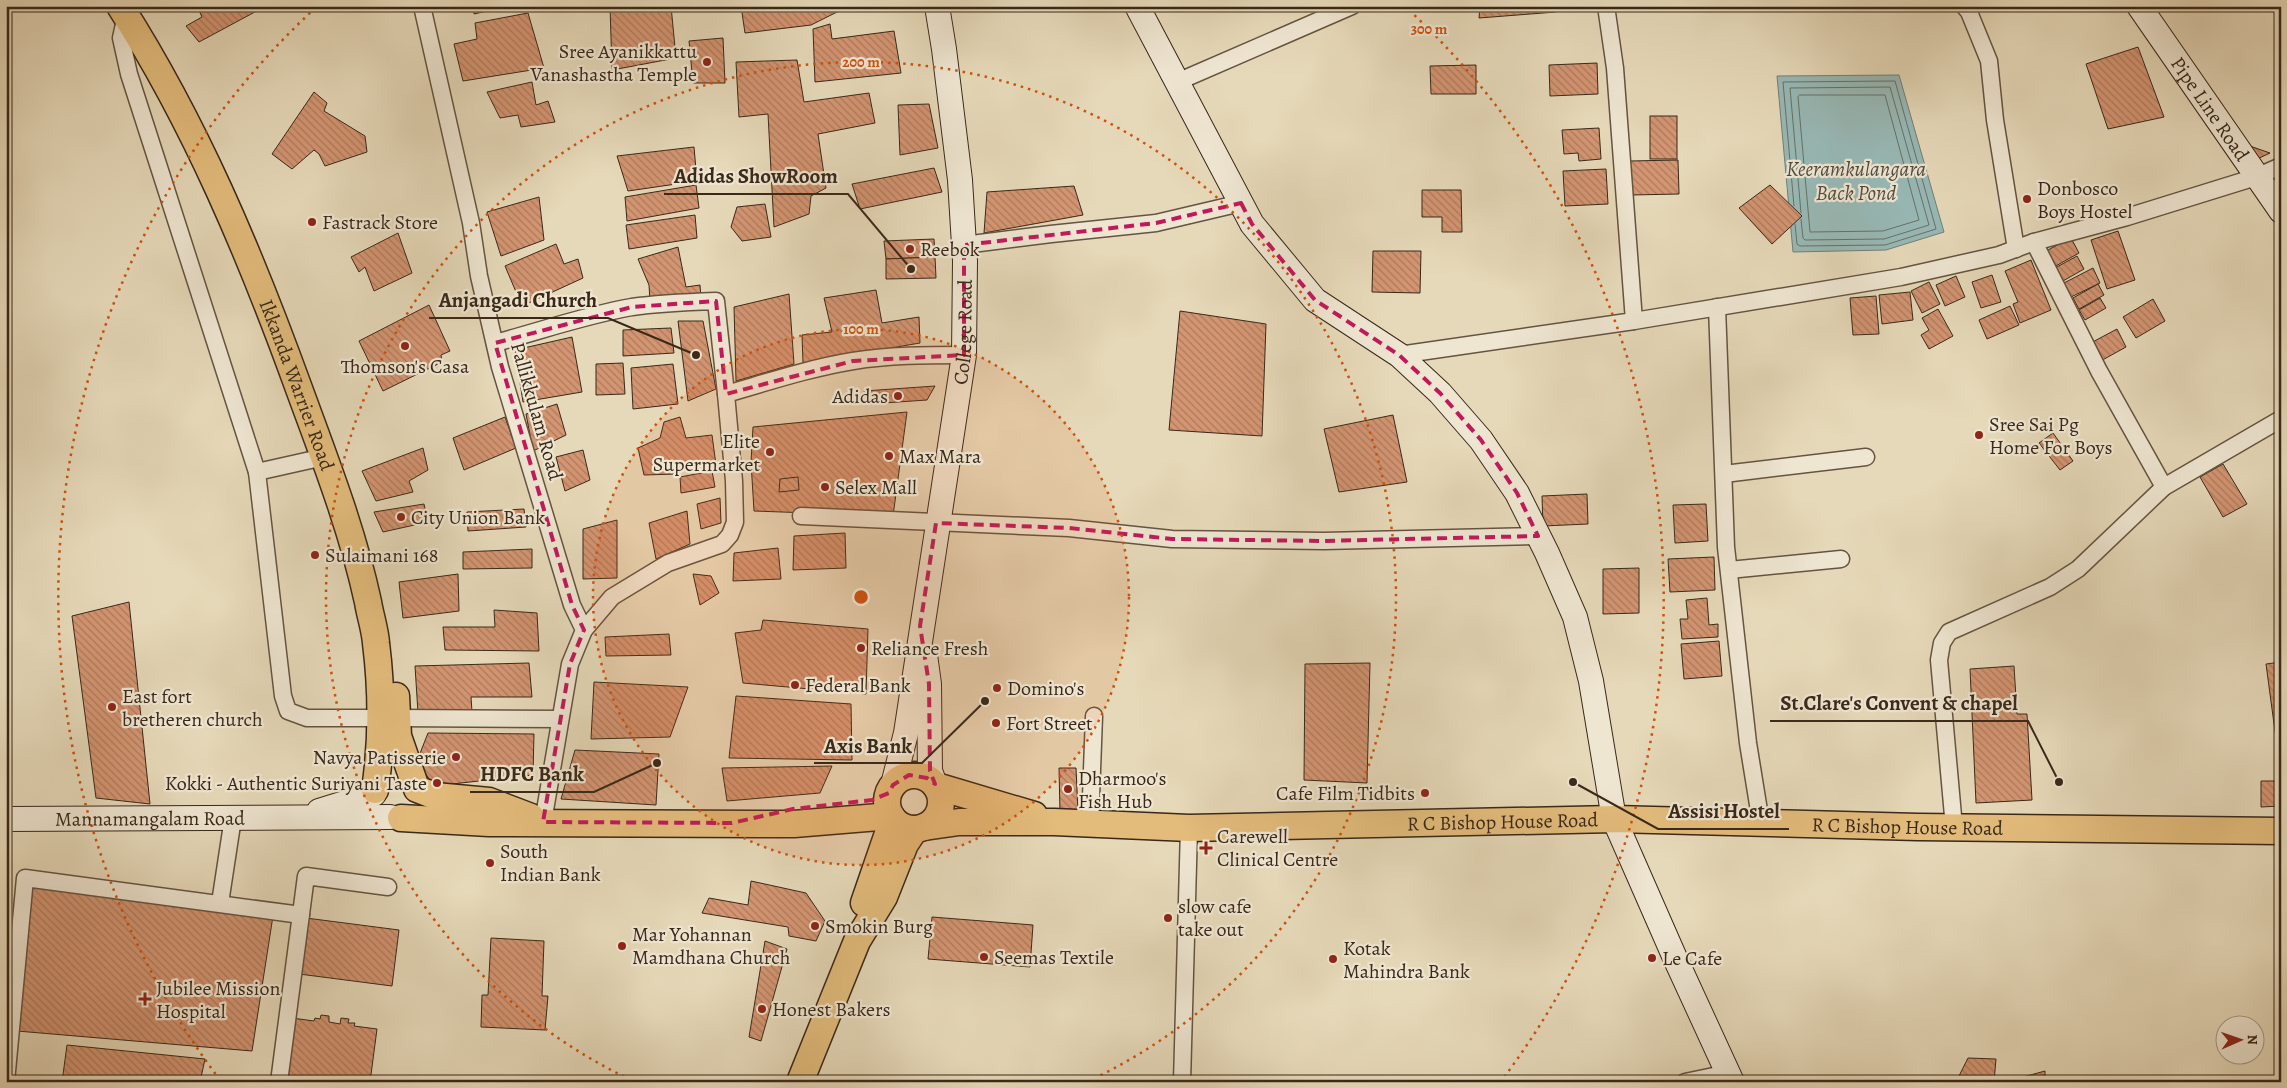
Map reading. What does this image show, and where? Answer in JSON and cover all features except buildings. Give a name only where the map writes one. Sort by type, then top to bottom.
[{"type":"main road","name":"Ikkanda Warrier Road","points":[[129,9],[217,183],[268,303],[324,457],[359,562],[376,642],[388,718],[398,736],[415,785]]},
{"type":"main road","name":"Ikkanda Warrier Road","points":[[129,9],[181,72],[232,173],[284,299],[375,555],[394,641],[388,718],[379,759],[375,792]]},
{"type":"main road","points":[[543,822],[489,801],[435,796],[402,775],[389,775],[378,783],[375,792],[375,804],[379,810],[395,818],[489,823],[794,824],[901,811],[959,822],[1054,822]]},
{"type":"main road","points":[[800,1082],[857,941],[884,896],[905,844],[901,811],[900,779],[909,775],[927,778],[940,793],[940,810],[931,823],[901,811]]},
{"type":"main road","points":[[395,818],[413,810],[418,796],[415,785]]},
{"type":"main road","points":[[935,785],[1054,822]]},
{"type":"main road","name":"R C Bishop House Road","points":[[1054,822],[1189,828],[1614,819],[2281,832]]},
{"type":"street","name":"Pallikkulam Road","points":[[422,6],[471,223],[479,276],[500,367],[572,605],[584,630]]},
{"type":"street","name":"College Road","points":[[901,811],[906,733],[920,626],[964,355],[964,245],[960,180],[937,6]]},
{"type":"street","points":[[1137,6],[1252,224],[1315,300],[1399,355],[1440,393],[1480,440],[1517,493],[1575,617],[1591,681],[1614,819],[1730,1078],[1685,1082]]},
{"type":"street","points":[[1177,82],[1352,6]]},
{"type":"street","points":[[1606,6],[1615,68],[1634,321]]},
{"type":"street","points":[[1964,6],[1969,12],[1989,61],[1995,120],[2016,249]]},
{"type":"street","name":"Pipe Line Road","points":[[2139,6],[2281,211]]},
{"type":"street","points":[[129,9],[121,38],[129,74],[257,472],[282,696],[288,711],[307,718],[560,719]]},
{"type":"street","points":[[1399,355],[1634,321],[1901,277],[1999,255],[2034,242],[2256,177],[2281,166]]},
{"type":"street","points":[[964,245],[1156,223],[1241,204]]},
{"type":"street","points":[[2034,242],[2099,370],[2164,487]]},
{"type":"street","points":[[495,343],[632,307],[716,301],[734,481],[735,522],[730,535],[722,544],[668,563],[612,597],[584,630],[570,664],[543,822]]},
{"type":"street","points":[[1717,307],[1729,570],[1748,743],[1761,823]]},
{"type":"street","points":[[726,394],[807,371],[853,361],[914,354],[964,355]]},
{"type":"street","points":[[1954,827],[1939,660],[1942,644],[1949,632],[2050,587],[2078,569],[2164,487],[2281,419]]},
{"type":"street","points":[[257,472],[324,457]]},
{"type":"street","points":[[1724,474],[1866,457]]},
{"type":"street","points":[[801,516],[1069,528],[1172,539],[1324,541],[1538,536]]},
{"type":"street","points":[[1729,570],[1841,559]]},
{"type":"street","points":[[920,626],[929,684],[930,771],[935,785]]},
{"type":"street","points":[[1090,824],[1094,716]]},
{"type":"street","points":[[293,818],[375,792]]},
{"type":"street","points":[[220,903],[233,818]]},
{"type":"street","name":"Mannamangalam Road","points":[[6,819],[395,818]]},
{"type":"street","points":[[1182,1082],[1189,828]]},
{"type":"street","points":[[279,1082],[306,876],[388,888]]},
{"type":"street","points":[[6,1082],[25,878],[301,915]]},
{"type":"highlighted area","points":[[1241,203],[1252,224],[1315,300],[1399,355],[1440,393],[1481,440],[1517,493],[1538,536],[1324,541],[1172,539],[1069,528],[936,523],[920,626],[929,684],[930,771],[935,784],[927,778],[909,775],[893,785],[889,793],[872,800],[793,809],[732,823],[543,822],[570,664],[584,630],[572,605],[495,343],[632,307],[716,301],[726,394],[853,361],[964,355],[964,245],[1156,223]]},
{"type":"water","name":"Keeramkulangara Back Pond","points":[[1899,75],[1944,232],[1886,250],[1793,252],[1777,76]]},
{"type":"place","name":"Sree Ayanikkattu Vanashastha Temple","points":[[707,62]]},
{"type":"place","name":"Donbosco Boys Hostel","points":[[2027,199]]},
{"type":"place","name":"Fastrack Store","points":[[312,222]]},
{"type":"place","name":"Reebok","points":[[910,249]]},
{"type":"place","name":"Adidas ShowRoom","points":[[911,269]]},
{"type":"place","name":"Thomson's Casa","points":[[405,346]]},
{"type":"place","name":"Anjangadi Church","points":[[696,355]]},
{"type":"place","name":"Adidas","points":[[898,396]]},
{"type":"place","name":"Sree Sai Pg Home For Boys","points":[[1979,435]]},
{"type":"place","name":"Elite Supermarket","points":[[770,452]]},
{"type":"place","name":"Max Mara","points":[[889,456]]},
{"type":"place","name":"Selex Mall","points":[[825,487]]},
{"type":"place","name":"City Union Bank","points":[[401,517]]},
{"type":"place","name":"Sulaimani 168","points":[[315,555]]},
{"type":"place","name":"Reliance Fresh","points":[[861,648]]},
{"type":"place","name":"Federal Bank","points":[[795,685]]},
{"type":"place","name":"Domino's","points":[[997,688]]},
{"type":"place","name":"Axis Bank","points":[[985,701]]},
{"type":"place","name":"East fort bretheren church","points":[[112,707]]},
{"type":"place","name":"Fort Street","points":[[996,723]]},
{"type":"place","name":"Navya Patisserie","points":[[456,757]]},
{"type":"place","name":"HDFC Bank","points":[[657,763]]},
{"type":"place","name":"Assisi Hostel","points":[[1573,782]]},
{"type":"place","name":"St.Clare's Convent & chapel","points":[[2059,782]]},
{"type":"place","name":"Kokki - Authentic Suriyani Taste","points":[[437,783]]},
{"type":"place","name":"Dharmoo's Fish Hub","points":[[1068,789]]},
{"type":"place","name":"Cafe Film Tidbits","points":[[1425,793]]},
{"type":"place","name":"Carewell Clinical Centre","points":[[1206,848]]},
{"type":"place","name":"South Indian Bank","points":[[490,863]]},
{"type":"place","name":"slow cafe take out","points":[[1168,918]]},
{"type":"place","name":"Smokin Burg","points":[[815,926]]},
{"type":"place","name":"Mar Yohannan Mamdhana Church","points":[[622,946]]},
{"type":"place","name":"Seemas Textile","points":[[984,957]]},
{"type":"place","name":"Le Cafe","points":[[1652,958]]},
{"type":"place","name":"Kotak Mahindra Bank","points":[[1333,959]]},
{"type":"place","name":"Jubilee Mission Hospital","points":[[145,999]]},
{"type":"place","name":"Honest Bakers","points":[[762,1009]]}]
